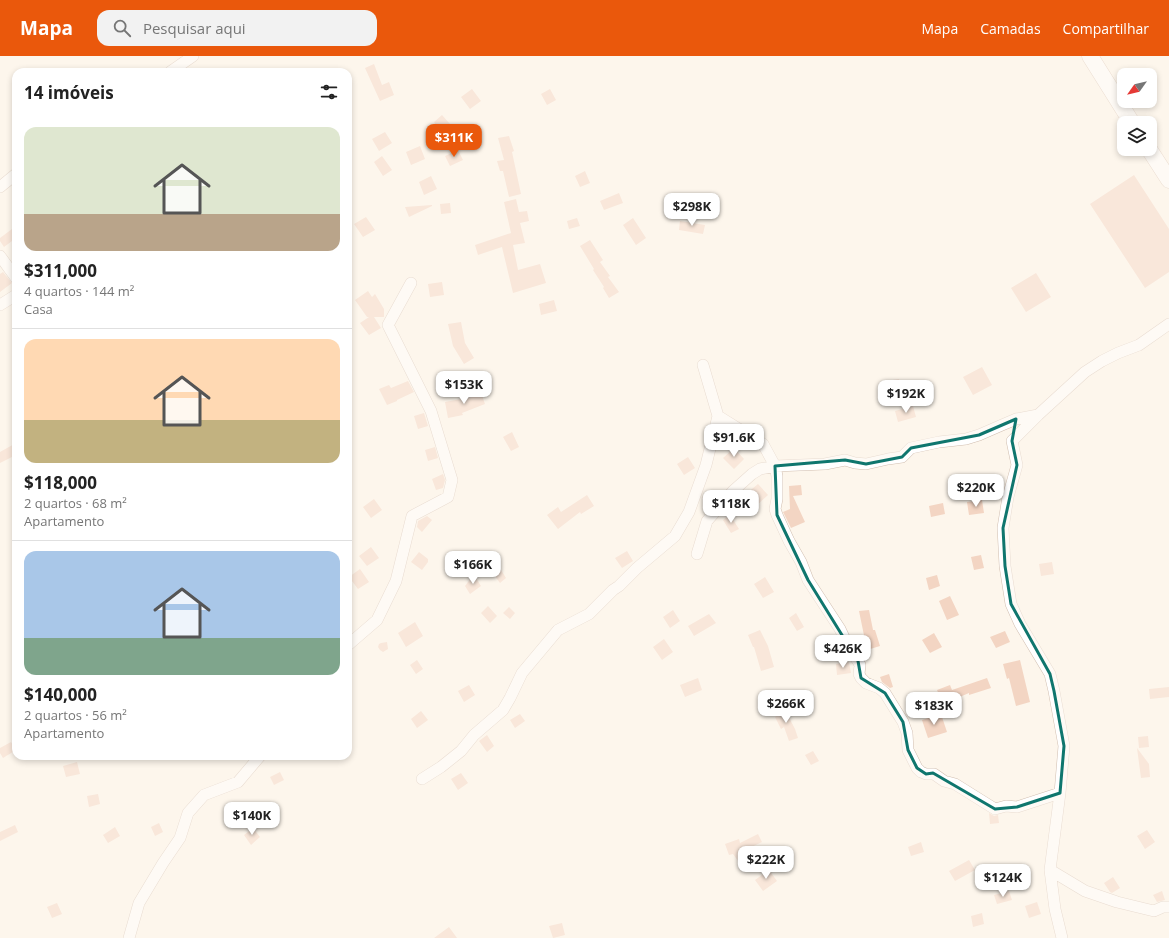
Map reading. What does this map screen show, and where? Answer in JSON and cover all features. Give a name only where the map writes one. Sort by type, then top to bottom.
[{"type":"street","points":[[176,68],[193,56]]},
{"type":"street","points":[[1090,56],[1128,116]]},
{"type":"street","points":[[1153,156],[1169,180]]},
{"type":"street","points":[[0,187],[12,177]]},
{"type":"street","points":[[0,256],[12,272]]},
{"type":"street","points":[[352,642],[377,620],[396,581],[412,516],[448,497],[452,480],[432,411],[388,325],[411,283]]},
{"type":"street","points":[[0,305],[12,298]]},
{"type":"street","points":[[1012,441],[1085,372],[1118,353],[1139,345],[1169,324]]},
{"type":"street","points":[[422,779],[441,767],[461,751],[474,735],[503,710],[522,673],[558,630],[589,614],[612,590],[619,586],[637,568],[675,536],[689,512],[706,465],[718,416],[703,364]]},
{"type":"street","points":[[697,554],[708,521],[733,491],[760,469],[776,466],[825,464],[845,460],[866,464],[902,457],[911,448],[980,436],[1002,425],[1038,415]]},
{"type":"street","points":[[718,416],[763,444],[776,466],[777,515],[789,541],[801,562],[808,580],[840,629],[849,648],[858,661],[860,665],[859,674],[861,678],[866,683],[879,688],[885,694],[903,722],[907,733],[908,750],[917,768],[921,772],[926,774],[934,774],[944,781],[954,784],[995,809],[1006,806],[1017,807],[1060,793]]},
{"type":"street","points":[[1016,420],[1012,441],[1017,465],[1008,497],[1003,528],[1005,566],[1011,604],[1020,624],[1050,674],[1064,746],[1060,793],[1050,870],[1055,909],[1062,938]]},
{"type":"street","points":[[129,938],[139,903],[180,838],[188,813],[204,795],[238,782],[257,760]]},
{"type":"street","points":[[1050,870],[1085,891],[1117,902],[1154,911],[1163,907],[1169,907]]},
{"type":"highlighted area","points":[[1016,419],[1012,441],[1017,465],[1003,528],[1005,566],[1011,604],[1050,674],[1064,746],[1060,793],[1017,807],[995,809],[933,773],[926,774],[917,768],[908,750],[903,722],[885,693],[861,678],[858,661],[808,580],[777,515],[775,466],[845,460],[866,464],[902,457],[911,448],[979,435]]},
{"type":"building","points":[[374,64],[382,85],[389,82],[394,95],[380,101],[365,68]]},
{"type":"building","points":[[472,89],[481,101],[470,109],[461,97]]},
{"type":"building","points":[[550,89],[556,100],[547,105],[541,94]]},
{"type":"building","points":[[442,115],[450,124],[441,132],[434,122]]},
{"type":"building","points":[[385,132],[392,143],[379,151],[372,139]]},
{"type":"building","points":[[509,136],[514,151],[512,152],[521,194],[509,197],[503,171],[500,171],[497,161],[504,160],[498,138]]},
{"type":"building","points":[[420,146],[425,159],[411,165],[406,152]]},
{"type":"building","points":[[458,150],[463,160],[450,166],[445,156]]},
{"type":"building","points":[[382,156],[392,170],[383,176],[374,162]]},
{"type":"building","points":[[585,171],[590,183],[580,187],[575,176]]},
{"type":"building","points":[[1134,175],[1169,229],[1169,272],[1145,288],[1090,204]]},
{"type":"building","points":[[431,176],[437,189],[424,195],[419,182]]},
{"type":"building","points":[[619,193],[623,203],[604,210],[600,201]]},
{"type":"building","points":[[516,199],[519,212],[527,211],[529,221],[520,223],[525,243],[513,245],[518,270],[540,264],[546,283],[513,293],[502,247],[478,255],[475,245],[511,233],[504,202]]},
{"type":"building","points":[[450,203],[451,213],[441,214],[440,204]]},
{"type":"building","points":[[432,205],[409,217],[405,207]]},
{"type":"building","points":[[366,217],[375,230],[363,237],[354,224]]},
{"type":"building","points":[[577,218],[580,226],[569,229],[567,221]]},
{"type":"building","points":[[633,218],[646,238],[636,245],[623,225]]},
{"type":"building","points":[[680,221],[705,225],[703,234],[679,230]]},
{"type":"building","points":[[12,229],[12,241],[4,247],[0,241],[0,238]]},
{"type":"building","points":[[590,240],[603,260],[600,262],[610,276],[608,277],[619,292],[609,298],[580,246]]},
{"type":"building","points":[[3,272],[12,283],[0,292],[0,274]]},
{"type":"building","points":[[1036,273],[1051,297],[1026,312],[1011,288]]},
{"type":"building","points":[[442,282],[444,295],[430,297],[428,284]]},
{"type":"building","points":[[368,291],[372,297],[375,294],[384,309],[384,317],[374,317],[381,328],[369,335],[360,323],[369,317],[367,317],[355,300]]},
{"type":"building","points":[[554,300],[557,311],[541,315],[539,304]]},
{"type":"building","points":[[461,322],[465,343],[474,358],[464,364],[453,346],[448,324]]},
{"type":"building","points":[[982,367],[992,385],[973,395],[963,377]]},
{"type":"building","points":[[899,379],[901,389],[888,391],[886,381]]},
{"type":"building","points":[[408,381],[414,392],[387,405],[379,389],[389,385],[391,388]]},
{"type":"building","points":[[481,392],[485,404],[462,413],[463,415],[448,418],[445,402],[472,397],[471,395]]},
{"type":"building","points":[[913,406],[916,417],[898,422],[895,411]]},
{"type":"building","points":[[424,413],[428,426],[418,429],[414,416]]},
{"type":"building","points":[[512,432],[519,447],[511,451],[503,437]]},
{"type":"building","points":[[12,445],[12,457],[0,463],[0,452]]},
{"type":"building","points":[[435,447],[438,458],[428,461],[425,450]]},
{"type":"building","points":[[734,448],[744,459],[734,469],[723,458]]},
{"type":"building","points":[[688,457],[695,468],[684,475],[677,464]]},
{"type":"building","points":[[443,474],[445,480],[443,488],[436,490],[432,479]]},
{"type":"building","points":[[758,484],[768,495],[756,506],[746,494]]},
{"type":"building","points":[[801,485],[802,495],[793,496],[805,522],[791,528],[783,512],[790,509],[789,486]]},
{"type":"building","points":[[709,492],[716,500],[709,507],[702,497]]},
{"type":"building","points":[[587,495],[594,506],[581,514],[580,512],[558,529],[547,515],[558,507],[561,512]]},
{"type":"building","points":[[374,499],[382,510],[371,518],[363,507]]},
{"type":"building","points":[[982,500],[984,513],[969,515],[967,502]]},
{"type":"building","points":[[943,503],[945,514],[931,517],[929,506]]},
{"type":"building","points":[[730,515],[739,529],[731,533],[723,520]]},
{"type":"building","points":[[427,516],[432,520],[422,532],[417,527],[418,521]]},
{"type":"building","points":[[371,547],[379,558],[367,566],[359,556]]},
{"type":"building","points":[[627,551],[633,561],[622,568],[615,558]]},
{"type":"building","points":[[419,552],[428,559],[428,562],[422,570],[411,562]]},
{"type":"building","points":[[981,555],[984,568],[974,570],[971,557]]},
{"type":"building","points":[[1052,562],[1054,574],[1041,576],[1039,564]]},
{"type":"building","points":[[360,569],[369,582],[358,589],[352,581],[352,575]]},
{"type":"building","points":[[501,570],[506,578],[500,583],[494,575]]},
{"type":"building","points":[[937,575],[940,586],[929,590],[926,578]]},
{"type":"building","points":[[765,577],[774,592],[763,598],[754,584]]},
{"type":"building","points":[[471,578],[476,578],[481,586],[470,594],[465,586]]},
{"type":"building","points":[[950,596],[959,615],[947,620],[939,601]]},
{"type":"building","points":[[488,606],[497,616],[490,623],[481,613]]},
{"type":"building","points":[[509,607],[515,613],[510,619],[503,613]]},
{"type":"building","points":[[673,610],[680,621],[670,628],[663,617]]},
{"type":"building","points":[[869,610],[873,630],[875,630],[880,646],[867,650],[859,611]]},
{"type":"building","points":[[796,613],[804,627],[797,631],[789,618]]},
{"type":"building","points":[[709,614],[716,623],[694,636],[688,626]]},
{"type":"building","points":[[415,622],[423,636],[406,647],[398,633]]},
{"type":"building","points":[[760,630],[768,646],[774,667],[761,671],[754,647],[748,635]]},
{"type":"building","points":[[1005,631],[1010,642],[996,648],[990,637]]},
{"type":"building","points":[[934,633],[942,647],[930,653],[922,640]]},
{"type":"building","points":[[664,639],[673,652],[662,660],[653,647]]},
{"type":"building","points":[[834,639],[838,643],[838,647],[829,652],[825,645]]},
{"type":"building","points":[[387,642],[388,649],[383,652],[378,647],[379,644]]},
{"type":"building","points":[[417,660],[423,669],[416,674],[410,665]]},
{"type":"building","points":[[1020,660],[1030,702],[1016,706],[1009,678],[1007,679],[1003,664]]},
{"type":"building","points":[[849,662],[851,673],[837,675],[836,664]]},
{"type":"building","points":[[889,674],[893,687],[890,688],[882,682],[880,677]]},
{"type":"building","points":[[698,678],[702,690],[685,697],[680,685]]},
{"type":"building","points":[[987,678],[991,688],[969,695],[969,693],[943,704],[937,690],[950,685],[952,690]]},
{"type":"building","points":[[469,685],[475,695],[464,702],[458,691]]},
{"type":"building","points":[[1169,687],[1169,697],[1150,699],[1149,689]]},
{"type":"building","points":[[783,706],[798,738],[789,741],[784,727],[781,729],[775,717],[780,714],[778,708]]},
{"type":"building","points":[[421,711],[428,720],[417,728],[411,719]]},
{"type":"building","points":[[520,714],[525,721],[515,728],[510,720]]},
{"type":"building","points":[[941,714],[947,732],[928,738],[922,720]]},
{"type":"building","points":[[487,735],[494,746],[487,752],[479,741]]},
{"type":"building","points":[[1148,736],[1149,747],[1139,748],[1138,737]]},
{"type":"building","points":[[11,742],[12,752],[3,758],[0,753],[0,748]]},
{"type":"building","points":[[1137,748],[1149,764],[1150,777],[1141,778]]},
{"type":"building","points":[[813,751],[819,761],[811,765],[805,755]]},
{"type":"building","points":[[77,762],[80,774],[66,777],[63,766]]},
{"type":"building","points":[[280,772],[284,780],[274,785],[270,777]]},
{"type":"building","points":[[461,773],[468,783],[458,790],[451,779]]},
{"type":"building","points":[[98,794],[100,804],[89,807],[87,796]]},
{"type":"building","points":[[989,813],[994,816],[998,815],[999,823],[990,824]]},
{"type":"building","points":[[159,823],[163,832],[155,836],[151,827]]},
{"type":"building","points":[[15,825],[18,832],[0,841],[0,832]]},
{"type":"building","points":[[115,827],[120,836],[108,843],[103,835]]},
{"type":"building","points":[[253,828],[260,837],[251,845],[244,835]]},
{"type":"building","points":[[1147,830],[1155,842],[1145,849],[1137,836]]},
{"type":"building","points":[[758,834],[762,842],[743,851],[746,872],[733,854],[729,855],[725,844],[739,839],[740,843]]},
{"type":"building","points":[[921,842],[924,852],[911,856],[908,847]]},
{"type":"building","points":[[969,860],[975,870],[955,881],[949,871]]},
{"type":"building","points":[[769,870],[777,881],[763,891],[755,880]]},
{"type":"building","points":[[1113,877],[1120,888],[1112,893],[1104,883]]},
{"type":"building","points":[[1009,891],[1012,900],[997,904],[994,895]]},
{"type":"building","points":[[1162,891],[1165,900],[1157,902],[1153,895]]},
{"type":"building","points":[[1037,902],[1041,914],[1029,918],[1025,906]]},
{"type":"building","points":[[57,903],[62,914],[52,918],[47,907]]},
{"type":"building","points":[[982,913],[984,924],[973,927],[971,916]]},
{"type":"building","points":[[562,923],[565,935],[553,938],[549,926]]},
{"type":"building","points":[[449,927],[457,938],[434,938]]}]
